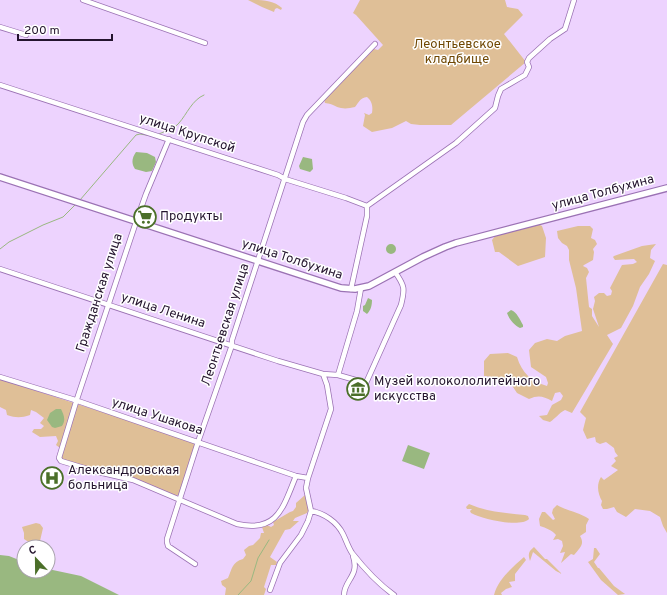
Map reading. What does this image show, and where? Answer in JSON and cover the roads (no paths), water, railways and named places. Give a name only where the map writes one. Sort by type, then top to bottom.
[{"type":"main road","name":"улица Толбухина","points":[[0,177],[339,288],[351,289],[369,286],[429,254],[456,243],[667,188]]},
{"type":"street","points":[[83,0],[205,43]]},
{"type":"street","points":[[351,289],[367,216],[367,206],[456,143],[473,126],[494,110],[498,96],[502,89],[527,73],[529,58],[550,38],[565,29],[574,0]]},
{"type":"street","points":[[0,27],[26,35]]},
{"type":"street","name":"Леонтьевская улица","points":[[195,564],[167,544],[167,539],[198,442],[232,346],[232,340],[303,122],[306,115],[375,44]]},
{"type":"street","name":"улица Крупской","points":[[0,85],[169,139],[367,206]]},
{"type":"street","name":"Гражданская улица","points":[[169,139],[136,222],[59,456],[61,461],[94,471],[133,480],[180,500]]},
{"type":"street","name":"улица Ленина","points":[[0,269],[278,361],[323,374],[338,375],[366,383],[402,300],[403,282],[395,272]]},
{"type":"street","points":[[338,375],[357,311],[360,288]]},
{"type":"street","points":[[270,590],[280,563],[301,535],[311,511],[306,488],[331,409],[327,386],[323,374]]},
{"type":"street","name":"улица Ушакова","points":[[0,377],[296,476],[308,478]]},
{"type":"street","points":[[180,500],[237,524],[258,526],[269,522],[278,514],[296,476]]},
{"type":"street","points":[[311,511],[323,514],[339,528],[353,554],[356,565],[344,590],[344,595]]},
{"type":"street","points":[[353,554],[379,582],[394,595]]},
{"type":"waterway","points":[[159,134],[177,125],[196,100],[204,95]]},
{"type":"waterway","points":[[80,200],[136,135],[140,134],[152,136]]},
{"type":"waterway","points":[[0,249],[9,242],[63,217],[75,205]]},
{"type":"waterway","points":[[238,595],[251,581],[258,558],[269,540]]},
{"type":"place","name":"Продукты","points":[[145,217]]},
{"type":"place","name":"Музей колокололитейного искусства","points":[[358,389]]},
{"type":"place","name":"Александровская больница","points":[[52,478]]},
{"type":"park label","name":"Леонтьевское кладбище","points":[[457,52]]}]
